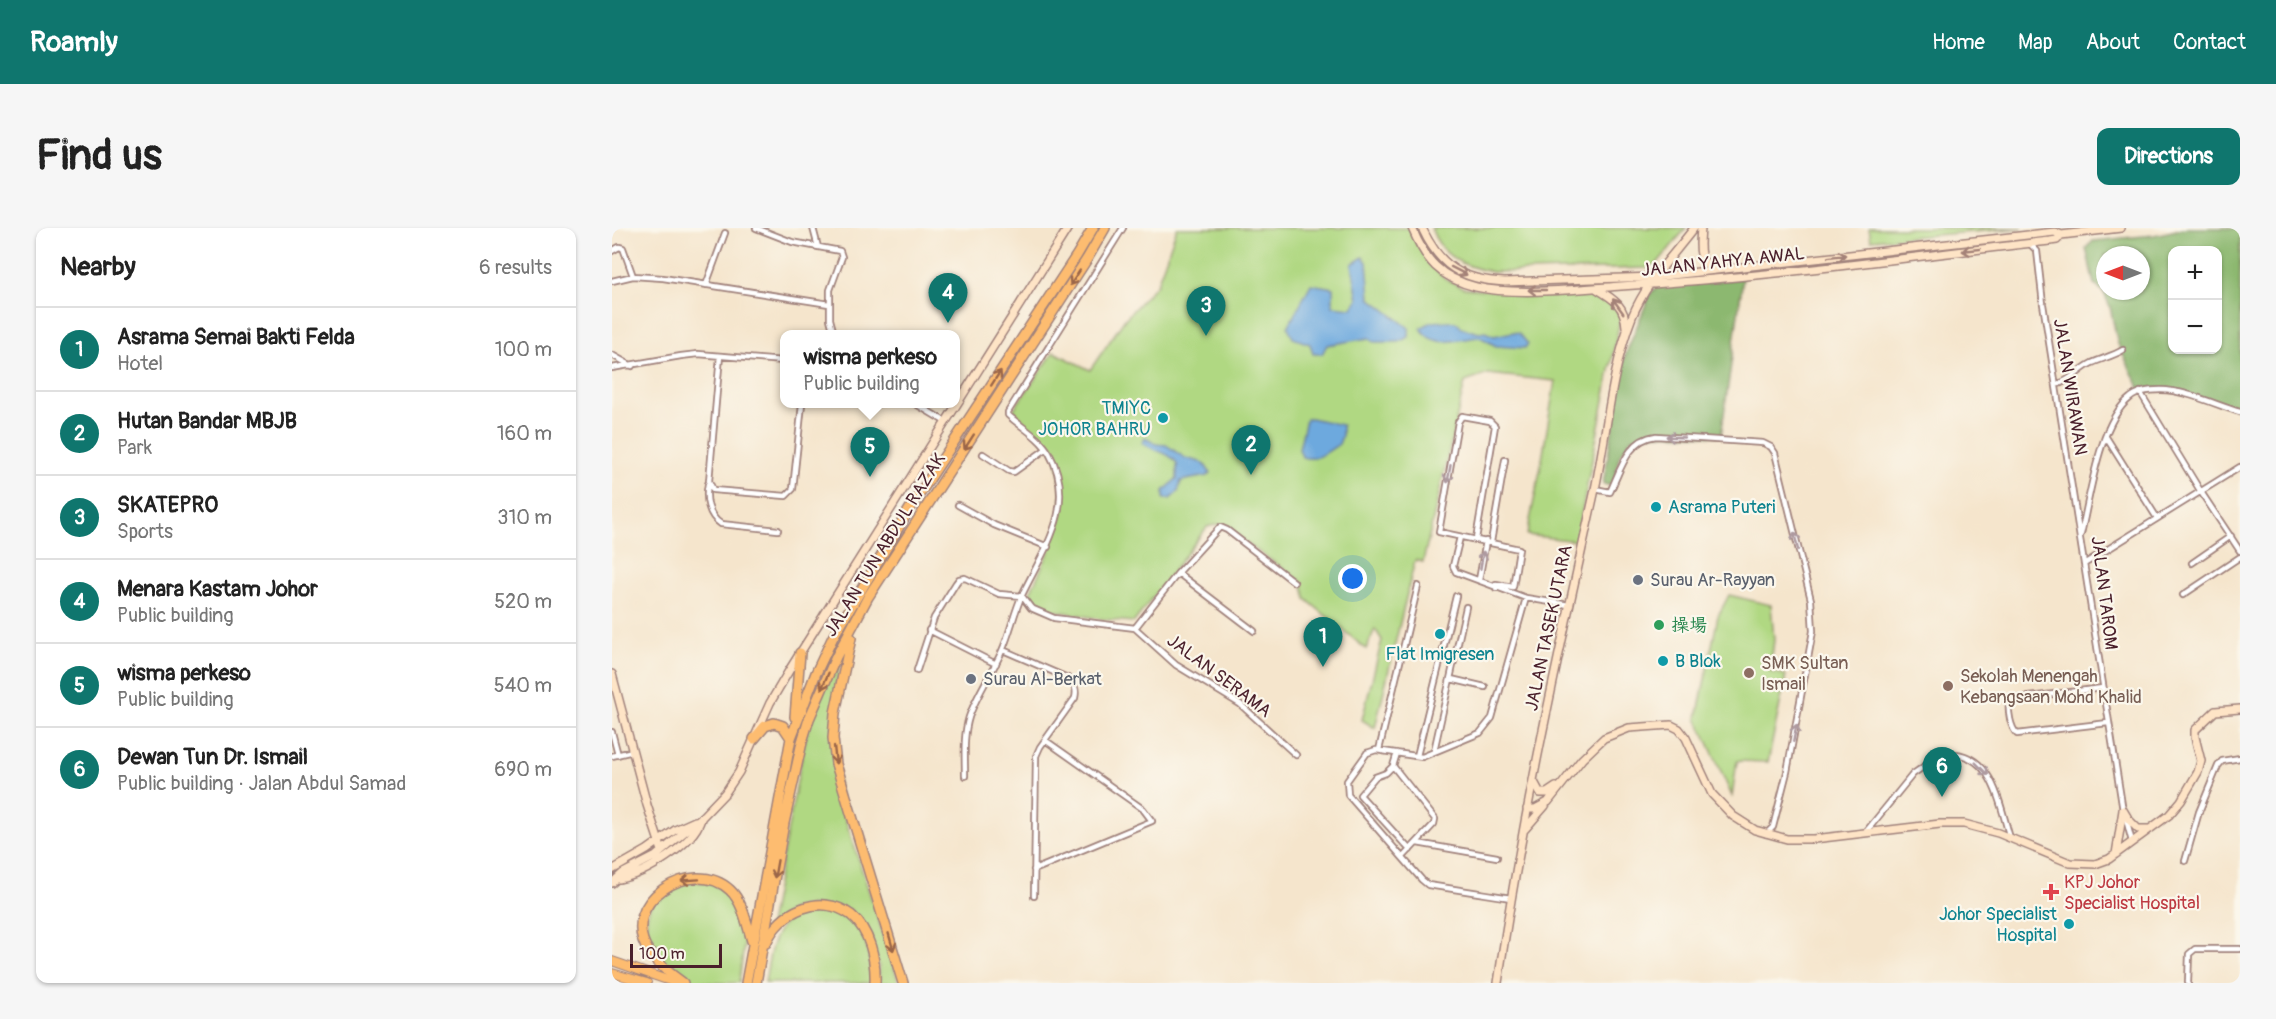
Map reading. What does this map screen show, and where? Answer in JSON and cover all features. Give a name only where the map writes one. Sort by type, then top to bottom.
[{"type":"highway","name":"JALAN TUN ABDUL RAZAK","points":[[746,983],[793,733],[805,698],[828,646],[869,574],[1093,228]]},
{"type":"highway","name":"JALAN TUN ABDUL RAZAK","points":[[756,983],[784,823],[807,727],[836,657],[868,597],[1081,269],[1105,228]]},
{"type":"highway","points":[[868,597],[849,642],[839,687],[833,738],[842,787],[903,983]]},
{"type":"highway","points":[[754,738],[765,726],[774,723],[793,733],[800,653]]},
{"type":"highway","points":[[683,983],[657,961],[644,942],[642,919],[646,905],[666,887],[682,880],[697,879],[727,888],[740,905],[753,943]]},
{"type":"highway","points":[[761,957],[768,939],[780,921],[794,911],[824,905],[838,908],[850,915],[861,927],[869,943],[874,961],[875,983]]},
{"type":"main road","points":[[612,961],[676,983]]},
{"type":"main road","points":[[612,973],[647,983]]},
{"type":"street","points":[[756,228],[792,242],[840,251],[842,257],[830,290],[829,304],[833,330]]},
{"type":"street","points":[[813,228],[818,247]]},
{"type":"street","points":[[960,400],[1068,228]]},
{"type":"street","points":[[965,776],[965,745],[970,716],[1003,650],[1022,596],[1048,547],[1058,518],[1060,496],[1058,477],[1046,449],[1008,415],[1008,412],[1124,228]]},
{"type":"street","name":"JALAN YAHYA AWAL","points":[[1412,228],[1423,252],[1432,264],[1448,276],[1465,284],[1504,290],[1677,283],[2046,242],[2057,240],[2061,235]]},
{"type":"street","name":"JALAN YAHYA AWAL","points":[[1422,228],[1431,248],[1444,263],[1460,273],[1486,281],[1654,277],[2033,231],[2055,232],[2061,235],[2121,228]]},
{"type":"street","name":"JALAN TASEK UTARA","points":[[1498,983],[1510,898],[1527,809],[1595,489],[1610,404],[1627,333],[1632,316],[1648,285],[1694,228]]},
{"type":"street","points":[[1701,228],[1700,250],[1703,261],[1709,267],[1718,270]]},
{"type":"street","points":[[706,285],[725,233]]},
{"type":"street","points":[[2029,243],[2037,251],[2046,242]]},
{"type":"street","points":[[612,251],[619,247],[623,248],[633,276]]},
{"type":"street","name":"JALAN WIRAWAN","points":[[2037,251],[2080,537]]},
{"type":"street","points":[[612,281],[633,276],[663,278],[829,304]]},
{"type":"street","points":[[1596,288],[1619,303],[1626,317],[1627,333]]},
{"type":"street","points":[[2056,385],[2070,380],[2095,362],[2107,359],[2123,350]]},
{"type":"street","points":[[612,354],[632,366]]},
{"type":"street","points":[[612,368],[681,356],[720,356],[780,361]]},
{"type":"street","points":[[720,356],[708,503],[714,520],[721,524],[778,530]]},
{"type":"street","points":[[2240,412],[2180,393],[2161,390],[2140,392],[2240,551]]},
{"type":"street","name":"JALAN TAROM","points":[[2132,842],[2123,810],[2108,723],[2080,537],[2098,458],[2106,437],[2123,404],[2140,392]]},
{"type":"street","points":[[709,481],[713,490],[718,491],[786,496],[790,494],[793,489],[802,408]]},
{"type":"street","points":[[923,408],[946,422]]},
{"type":"street","points":[[615,881],[623,873],[662,851],[700,818],[732,783],[770,703],[955,408]]},
{"type":"street","points":[[1476,539],[1495,424],[1490,421],[1461,417],[1439,532],[1519,549],[1513,587],[1496,584],[1496,588]]},
{"type":"street","points":[[1595,489],[1610,492],[1633,446],[1646,437],[1763,443],[1771,447],[1775,453],[1811,600],[1813,632],[1787,772],[1773,827],[1766,834]]},
{"type":"street","points":[[2106,437],[2157,518]]},
{"type":"street","points":[[983,454],[1014,472],[1046,449]]},
{"type":"street","points":[[1479,580],[1505,460]]},
{"type":"street","points":[[2084,564],[2240,468]]},
{"type":"street","points":[[1482,500],[1497,503]]},
{"type":"street","points":[[958,505],[994,525],[1048,547]]},
{"type":"street","points":[[2077,514],[2087,510]]},
{"type":"street","points":[[917,670],[934,618],[959,579],[965,578],[999,594],[1022,596],[1031,608],[1054,618],[1135,628],[1178,573],[1215,530],[1221,527],[1294,582]]},
{"type":"street","points":[[2192,563],[2231,536]]},
{"type":"street","points":[[1460,537],[1454,568],[1456,572],[1526,598],[1569,605]]},
{"type":"street","points":[[2183,595],[2240,557]]},
{"type":"street","points":[[1178,573],[1254,631]]},
{"type":"street","points":[[1379,750],[1418,586]]},
{"type":"street","points":[[1417,756],[1456,596]]},
{"type":"street","name":"JALAN TASEK UTARA","points":[[1367,753],[1379,750],[1396,755],[1422,757],[1480,733],[1492,718],[1526,598]]},
{"type":"street","points":[[1434,751],[1466,607]]},
{"type":"street","name":"JALAN SERAMA","points":[[1135,628],[1176,665],[1240,704],[1296,755]]},
{"type":"street","points":[[929,630],[996,664]]},
{"type":"street","points":[[1003,650],[1070,679],[1077,692],[1076,698],[1036,756],[1034,896]]},
{"type":"street","points":[[612,674],[614,690],[662,851]]},
{"type":"street","points":[[1451,679],[1485,687]]},
{"type":"street","points":[[2103,687],[2013,699],[2008,706],[2013,731],[2017,734],[2108,723]]},
{"type":"street","points":[[1527,809],[1540,807],[1548,802],[1582,759],[1604,738],[1614,732],[1646,726],[1671,725],[1679,729],[1686,738],[1712,794],[1720,805],[1741,822],[1766,834],[1801,840],[1940,824],[1964,824],[1985,828],[2070,862],[2095,864],[2109,859],[2169,815],[2181,801],[2198,772],[2200,761],[2195,730],[2215,711],[2240,709]]},
{"type":"street","points":[[612,732],[618,754]]},
{"type":"street","points":[[1034,870],[1152,821],[1143,809],[1045,740]]},
{"type":"street","points":[[1363,746],[1367,753],[1347,781],[1348,795],[1407,854]]},
{"type":"street","points":[[612,756],[633,751]]},
{"type":"street","points":[[1865,833],[1913,774],[1947,753],[1970,759],[1985,769],[1995,786],[2010,838]]},
{"type":"street","points":[[1396,755],[1394,766],[1386,773],[1375,777],[1360,795],[1407,854],[1428,885],[1510,898]]},
{"type":"street","points":[[2185,861],[2199,812],[2218,766],[2222,761],[2240,758]]},
{"type":"street","points":[[1394,766],[1435,819],[1434,824],[1407,854]]},
{"type":"street","points":[[1533,780],[1538,791],[1543,794],[1560,785]]},
{"type":"street","points":[[1523,832],[1551,801],[1553,794]]},
{"type":"street","points":[[2123,810],[2138,828],[2150,829]]},
{"type":"street","points":[[2116,854],[2123,810]]},
{"type":"street","points":[[612,870],[675,830],[700,818]]},
{"type":"street","points":[[615,881],[656,866],[698,829],[700,818]]},
{"type":"street","points":[[1418,843],[1497,857]]},
{"type":"street","points":[[2188,983],[2189,954],[2195,949],[2240,949]]},
{"type":"green space","points":[[1177,228],[1409,228],[1430,265],[1446,279],[1464,288],[1516,293],[1592,292],[1610,297],[1621,315],[1576,541],[1527,535],[1555,381],[1488,374],[1465,382],[1423,562],[1415,560],[1375,728],[1362,720],[1382,640],[1375,629],[1366,649],[1306,599],[1302,582],[1219,524],[1207,527],[1134,622],[1100,619],[1042,608],[1035,605],[1028,597],[1048,554],[1062,514],[1061,484],[1056,454],[1013,410],[1054,352],[1090,370],[1125,319],[1157,284]]},
{"type":"green space","points":[[1431,228],[1686,228],[1656,265],[1649,268],[1492,272],[1472,267],[1447,254]]},
{"type":"green space","points":[[1869,228],[2023,228],[1871,240]]},
{"type":"green space","points":[[2186,228],[2240,228],[2240,409],[2178,392],[2140,389],[2118,344],[2107,300],[2150,300],[2150,246],[2096,246],[2096,286],[2086,248],[2093,241],[2154,235]]},
{"type":"green space","points":[[1743,278],[1721,436],[1655,434],[1631,439],[1619,457],[1613,486],[1603,484],[1625,356],[1650,294],[1657,287]]},
{"type":"green space","points":[[1729,595],[1771,605],[1774,640],[1770,672],[1786,675],[1768,762],[1737,761],[1732,796],[1697,718],[1718,616]]},
{"type":"green space","points":[[844,645],[836,684],[833,737],[841,806],[899,983],[879,983],[875,954],[850,910],[814,906],[796,908],[768,930],[808,726]]},
{"type":"green space","points":[[678,881],[711,882],[725,892],[735,906],[746,930],[739,983],[693,982],[664,963],[651,944],[647,933],[647,922],[651,905],[657,897]]},
{"type":"green space","points":[[819,908],[846,918],[862,934],[866,943],[871,983],[765,983],[777,933],[792,916]]},
{"type":"water","points":[[1363,257],[1367,262],[1370,298],[1409,328],[1409,337],[1398,342],[1374,342],[1369,338],[1327,345],[1322,354],[1313,354],[1310,344],[1293,338],[1288,327],[1311,284],[1333,288],[1333,306],[1352,308],[1358,300],[1352,264]]},
{"type":"water","points":[[1431,322],[1457,323],[1462,328],[1494,336],[1519,333],[1528,344],[1525,348],[1496,346],[1480,337],[1440,341],[1426,335],[1421,328]]},
{"type":"water","points":[[1311,418],[1342,425],[1342,436],[1339,444],[1326,453],[1307,458],[1302,457],[1299,449],[1306,419]]},
{"type":"water","points":[[1145,438],[1156,444],[1166,445],[1185,458],[1204,463],[1210,473],[1207,476],[1181,481],[1178,492],[1170,499],[1164,499],[1164,491],[1177,478],[1177,463],[1170,456],[1142,443]]},
{"type":"place","name":"Menara Kastam Johor","points":[[948,323]]},
{"type":"place","name":"SKATEPRO","points":[[1206,336]]},
{"type":"place","name":"TMIYC JOHOR BAHRU","points":[[1163,418]]},
{"type":"place","name":"Hutan Bandar MBJB","points":[[1251,475]]},
{"type":"place","name":"wisma perkeso","points":[[870,477]]},
{"type":"place","name":"Asrama Puteri","points":[[1656,507]]},
{"type":"place","name":"Surau Ar-Rayyan","points":[[1638,580]]},
{"type":"place","name":"操場","points":[[1659,625]]},
{"type":"place","name":"Flat Imigresen","points":[[1440,634]]},
{"type":"place","name":"B Blok","points":[[1663,661]]},
{"type":"place","name":"Asrama Semai Bakti Felda","points":[[1323,667]]},
{"type":"place","name":"SMK Sultan Ismail","points":[[1749,673]]},
{"type":"place","name":"Surau Al-Berkat","points":[[971,679]]},
{"type":"place","name":"Sekolah Menengah Kebangsaan Mohd Khalid","points":[[1948,686]]},
{"type":"place","name":"Dewan Tun Dr. Ismail","points":[[1942,797]]},
{"type":"place","name":"KPJ Johor Specialist Hospital","points":[[2051,892]]},
{"type":"place","name":"Johor Specialist Hospital","points":[[2069,924]]}]
